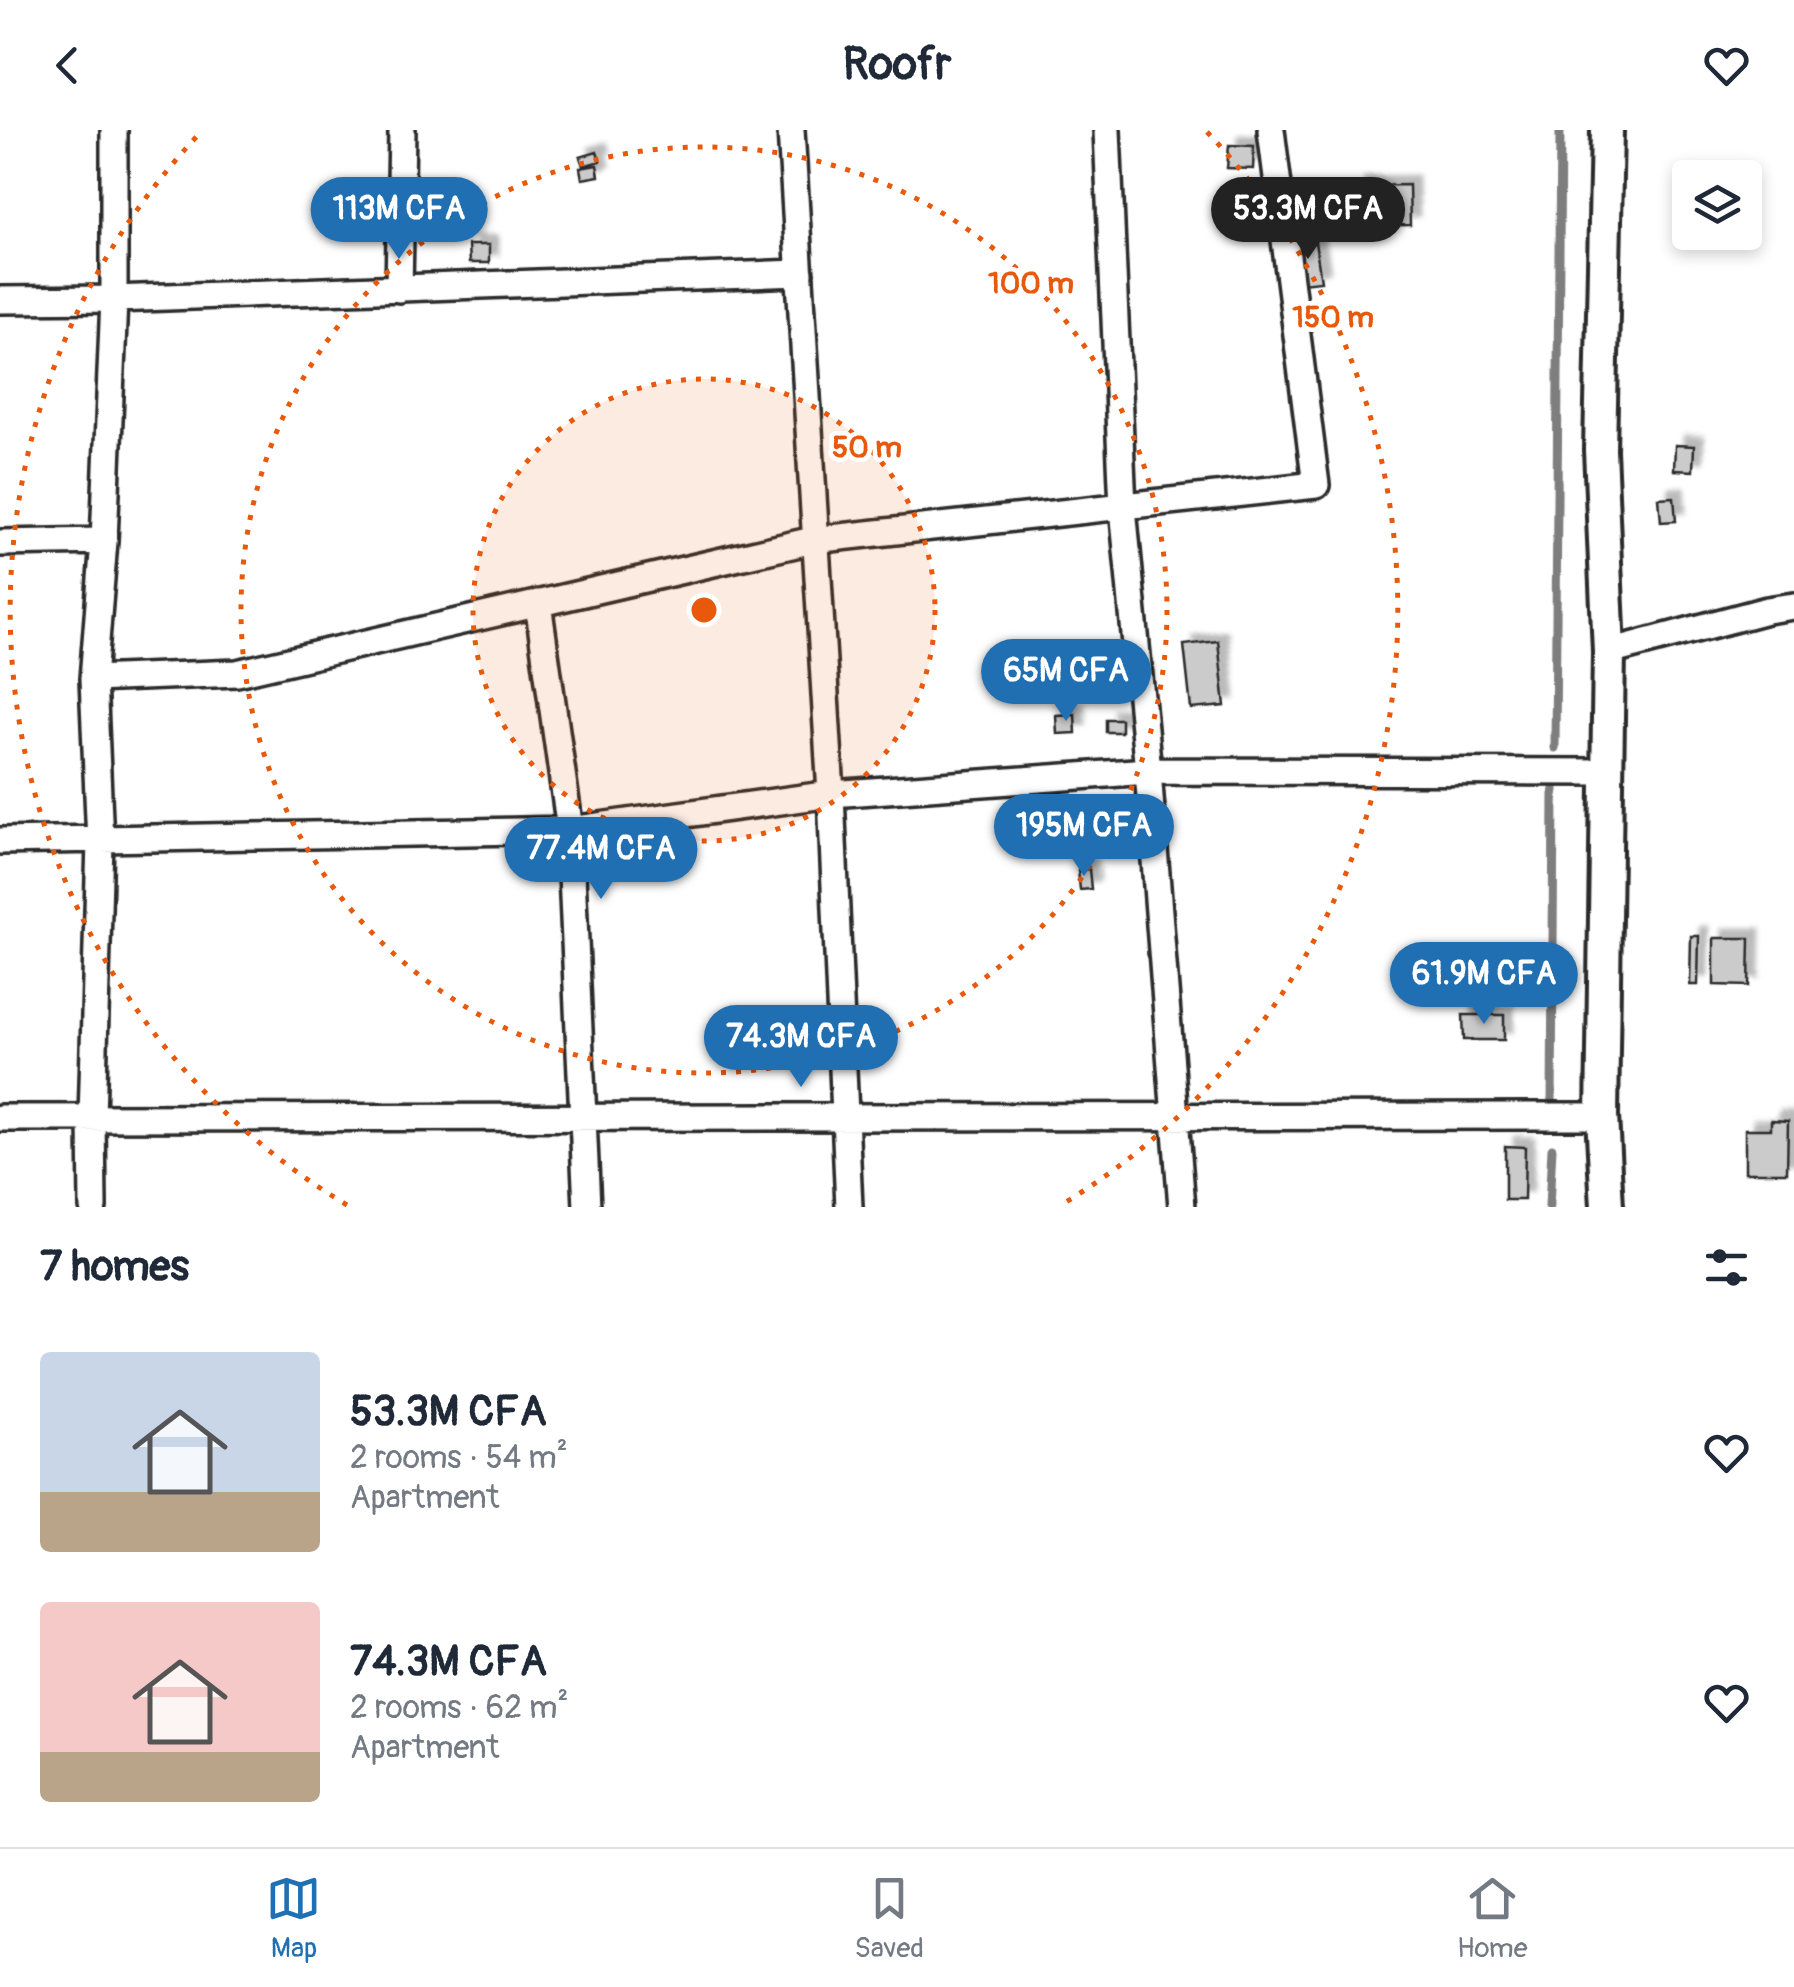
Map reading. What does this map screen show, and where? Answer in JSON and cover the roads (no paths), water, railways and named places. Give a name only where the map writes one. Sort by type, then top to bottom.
[{"type":"street","points":[[93,1207],[100,842],[93,679],[104,541],[114,299],[114,130]]},
{"type":"street","points":[[399,289],[402,130]]},
{"type":"street","points":[[791,130],[832,794],[849,1207]]},
{"type":"street","points":[[1107,130],[1123,508],[1182,1207]]},
{"type":"street","points":[[93,679],[237,673],[814,540],[1316,485],[1271,130]]},
{"type":"street","points":[[1607,130],[1600,450],[1610,652],[1602,1116],[1607,1207]]},
{"type":"street","points":[[0,300],[800,273]]},
{"type":"street","points":[[0,543],[104,541]]},
{"type":"street","points":[[538,603],[570,830],[587,1207]]},
{"type":"street","points":[[1610,652],[1794,606]]},
{"type":"street","points":[[0,841],[570,830],[832,794],[1148,772],[1609,772]]},
{"type":"street","points":[[0,1118],[1602,1116]]},
{"type":"waterway","points":[[1555,748],[1560,130]]},
{"type":"waterway","points":[[1552,1110],[1554,789]]},
{"type":"waterway","points":[[1549,1207],[1552,1148]]}]
